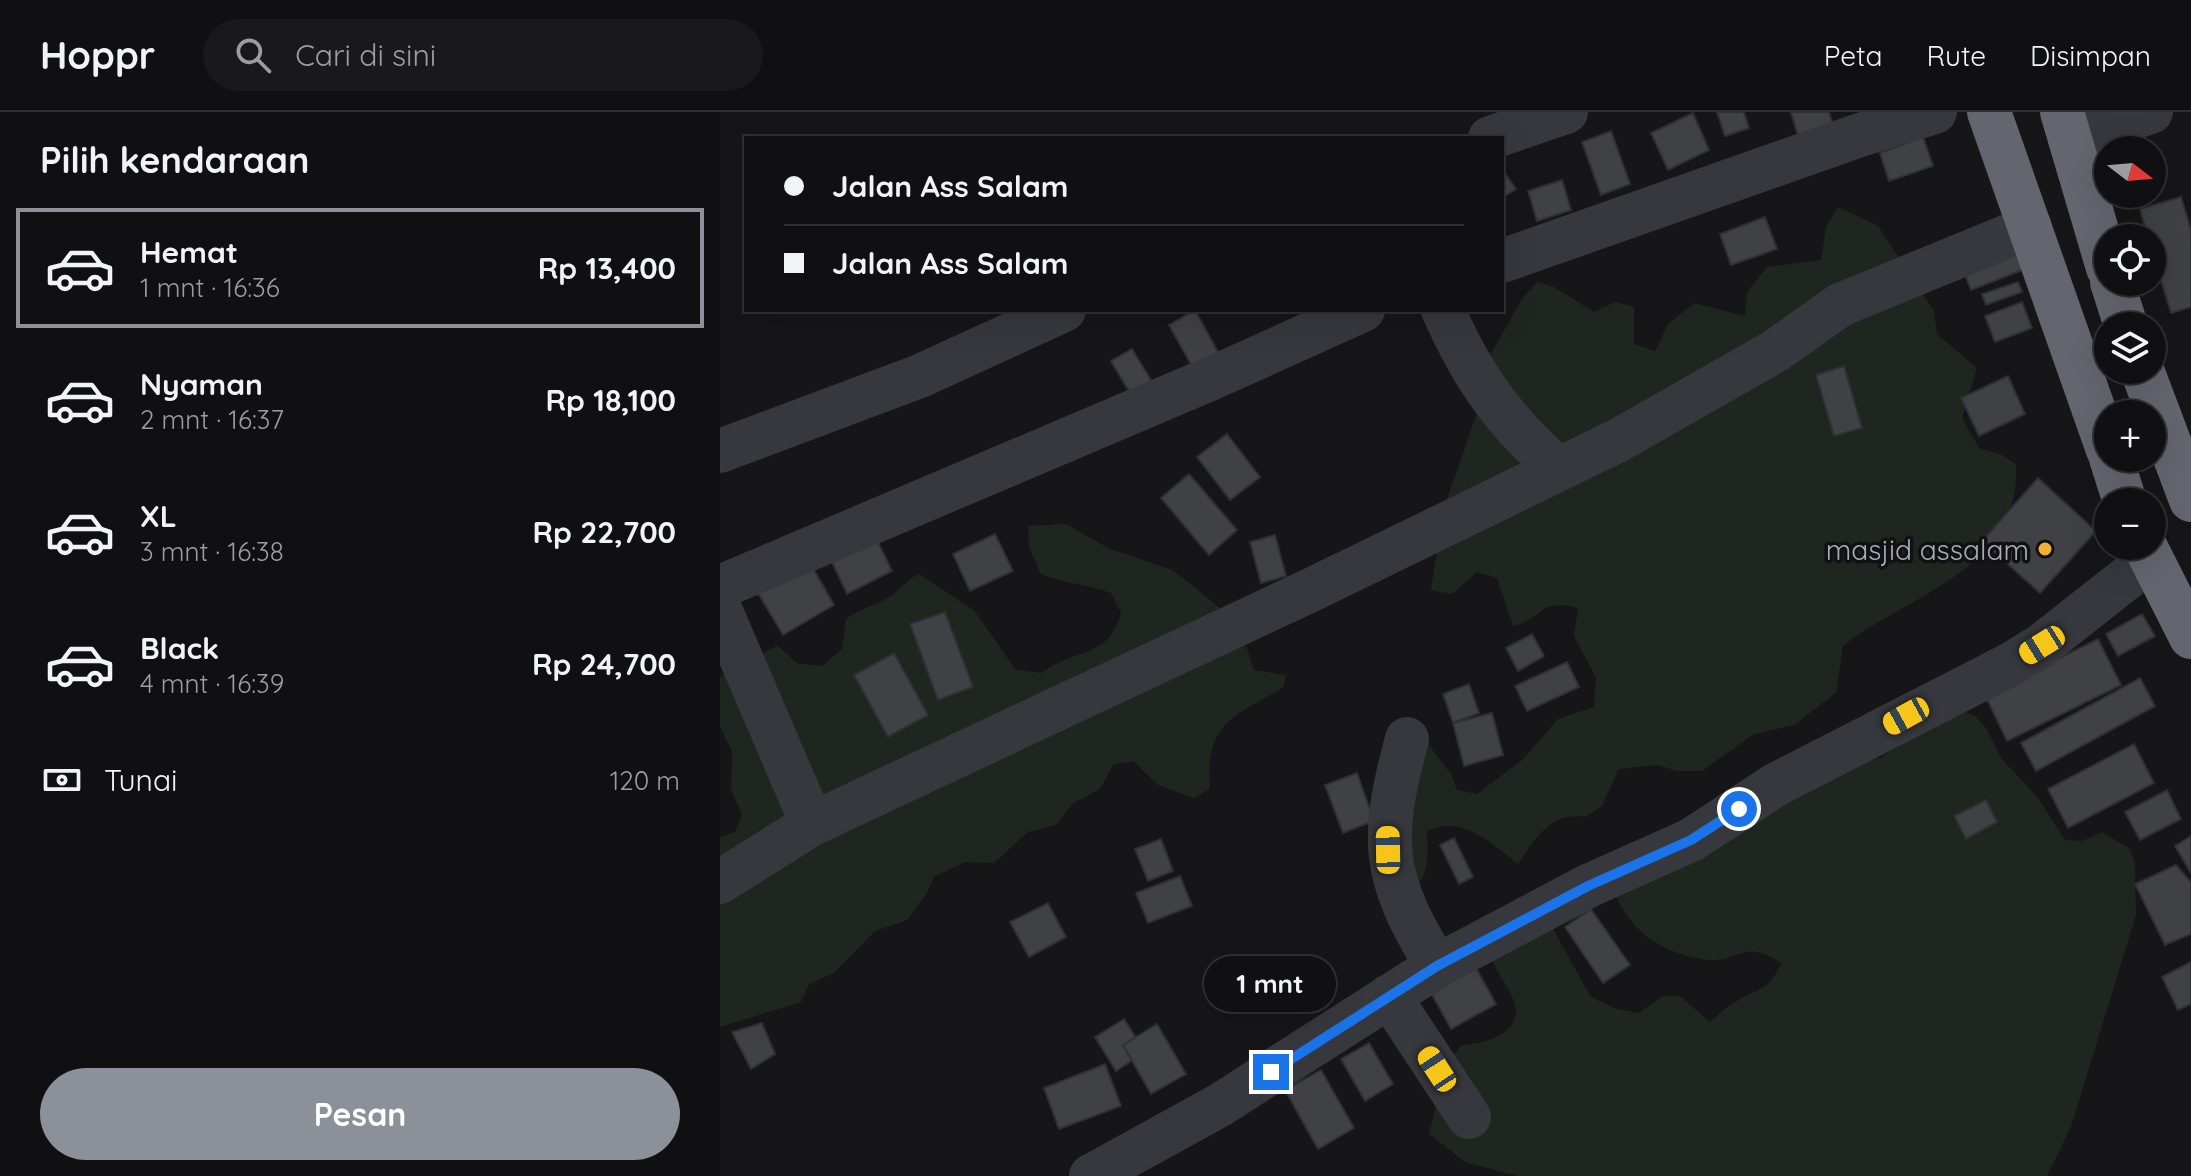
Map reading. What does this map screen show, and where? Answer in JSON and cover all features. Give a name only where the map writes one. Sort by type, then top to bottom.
[{"type":"highway","points":[[1989,112],[2094,410]]},
{"type":"highway","points":[[2066,126],[2095,224]]},
{"type":"highway","points":[[2147,384],[2191,500]]},
{"type":"highway","points":[[2152,560],[2191,637]]},
{"type":"street","points":[[1496,136],[1566,112]]},
{"type":"street","points":[[1504,260],[1860,135],[1935,112]]},
{"type":"street","points":[[2066,126],[2151,112]]},
{"type":"street","points":[[720,882],[812,824],[1313,589],[1619,440],[1775,351],[1840,305],[2030,227]]},
{"type":"street","points":[[720,451],[920,376],[1060,312]]},
{"type":"street","points":[[720,587],[1210,379],[1359,312]]},
{"type":"street","points":[[1444,312],[1477,378],[1505,418],[1559,469]]},
{"type":"street","points":[[1091,1176],[1220,1105],[1437,966],[1588,886],[1691,840],[1777,784],[1929,703],[1983,680],[2042,645],[2139,560]]},
{"type":"street","points":[[720,609],[812,824]]},
{"type":"street","points":[[1407,739],[1388,828],[1388,850],[1398,888],[1416,932],[1437,966]]},
{"type":"street","points":[[1389,996],[1469,1117]]},
{"type":"shaded area","points":[[1838,207],[1878,226],[1934,311],[1937,334],[1977,368],[1962,418],[1979,448],[2002,455],[2016,464],[2013,500],[2001,530],[1981,554],[1956,575],[1843,646],[1836,693],[1794,725],[1754,734],[1702,771],[1678,771],[1657,765],[1619,769],[1602,806],[1586,817],[1563,818],[1546,828],[1518,864],[1487,840],[1464,828],[1452,826],[1427,831],[1424,875],[1406,894],[1394,804],[1428,744],[1451,774],[1457,790],[1477,794],[1522,760],[1558,719],[1594,707],[1596,678],[1574,636],[1578,608],[1556,605],[1513,626],[1497,578],[1477,572],[1452,594],[1431,590],[1443,511],[1476,415],[1489,357],[1523,297],[1538,282],[1554,287],[1594,312],[1615,302],[1634,307],[1634,344],[1655,351],[1668,324],[1694,303],[1745,316],[1747,292],[1767,267],[1821,260],[1826,227]]},
{"type":"shaded area","points":[[1066,524],[1108,548],[1172,570],[1239,624],[1254,670],[1286,675],[1284,687],[1237,715],[1218,735],[1209,766],[1210,789],[1194,798],[1158,785],[1133,761],[1114,764],[1100,789],[1072,804],[1056,825],[1028,832],[994,863],[965,862],[934,877],[926,895],[907,920],[875,931],[834,973],[809,984],[801,1002],[720,1027],[720,837],[735,832],[742,814],[731,790],[732,751],[720,727],[720,678],[778,646],[797,663],[822,666],[842,649],[846,619],[888,598],[919,574],[974,610],[1016,670],[1042,673],[1099,646],[1108,639],[1121,613],[1111,593],[1040,573],[1029,546],[1028,526]]},
{"type":"shaded area","points":[[1943,702],[1975,716],[1987,729],[2001,758],[2039,799],[2065,840],[2082,841],[2102,832],[2130,849],[2135,864],[2136,915],[2071,1127],[2047,1176],[1517,1176],[1465,1162],[1429,1134],[1448,1061],[1462,1045],[1499,1036],[1513,1023],[1516,1015],[1511,994],[1492,960],[1548,920],[1591,997],[1617,1009],[1639,1013],[1663,996],[1680,996],[1710,1022],[1732,1004],[1768,984],[1781,963],[1758,952],[1710,960],[1677,953],[1649,938],[1626,915],[1612,885],[1864,757],[1882,758]]},
{"type":"building","points":[[1717,112],[1744,112],[1749,128],[1725,136]]},
{"type":"building","points":[[1791,112],[1829,112],[1833,125],[1798,136]]},
{"type":"building","points":[[1693,113],[1709,150],[1668,170],[1651,133]]},
{"type":"building","points":[[1611,131],[1630,184],[1601,195],[1582,142]]},
{"type":"building","points":[[1923,137],[1933,166],[1889,181],[1880,153]]},
{"type":"building","points":[[1504,172],[1516,189],[1504,197]]},
{"type":"building","points":[[1562,180],[1571,210],[1537,221],[1528,191]]},
{"type":"building","points":[[2181,197],[2191,230],[2191,307],[2171,313],[2166,296],[2166,224],[2144,224],[2140,209],[2166,208],[2166,201]]},
{"type":"building","points":[[1765,217],[1777,249],[1731,265],[1720,234]]},
{"type":"building","points":[[2026,248],[2033,266],[1971,290],[1964,272]]},
{"type":"building","points":[[2018,282],[2022,292],[1986,305],[1982,294]]},
{"type":"building","points":[[2022,302],[2032,328],[1995,342],[1985,316]]},
{"type":"building","points":[[1196,312],[1219,354],[1193,368],[1169,325]]},
{"type":"building","points":[[1132,349],[1157,390],[1136,403],[1111,361]]},
{"type":"building","points":[[1844,366],[1862,428],[1834,436],[1816,375]]},
{"type":"building","points":[[2008,376],[2025,414],[1979,436],[1961,398]]},
{"type":"building","points":[[1227,434],[1260,477],[1230,500],[1197,457]]},
{"type":"building","points":[[1189,474],[1237,530],[1209,555],[1161,498]]},
{"type":"building","points":[[2038,478],[2094,529],[2094,533],[2040,593],[1982,541]]},
{"type":"building","points":[[872,530],[892,571],[847,594],[827,551]]},
{"type":"building","points":[[995,534],[1013,571],[970,591],[953,554]]},
{"type":"building","points":[[1275,535],[1286,576],[1261,583],[1250,542]]},
{"type":"building","points":[[810,563],[834,605],[783,635],[758,593]]},
{"type":"building","points":[[945,612],[973,687],[938,700],[910,624]]},
{"type":"building","points":[[2142,614],[2155,636],[2118,656],[2106,634]]},
{"type":"building","points":[[1532,634],[1544,656],[1518,671],[1506,648]]},
{"type":"building","points":[[2098,639],[2121,685],[2007,741],[1985,695]]},
{"type":"building","points":[[894,653],[928,715],[888,737],[854,675]]},
{"type":"building","points":[[1567,662],[1579,687],[1527,711],[1515,686]]},
{"type":"building","points":[[2140,678],[2155,706],[2036,771],[2021,743]]},
{"type":"building","points":[[1469,684],[1479,713],[1453,723],[1443,694]]},
{"type":"building","points":[[1492,713],[1503,755],[1464,766],[1453,723]]},
{"type":"building","points":[[2134,744],[2154,783],[2068,828],[2048,789]]},
{"type":"building","points":[[1357,773],[1374,821],[1343,833],[1325,785]]},
{"type":"building","points":[[2167,790],[2181,819],[2140,840],[2125,812]]},
{"type":"building","points":[[1986,800],[1997,822],[1966,839],[1954,816]]},
{"type":"building","points":[[2191,836],[2191,873],[2175,846]]},
{"type":"building","points":[[1454,838],[1473,877],[1459,884],[1440,845]]},
{"type":"building","points":[[1161,839],[1173,871],[1148,881],[1135,849]]},
{"type":"building","points":[[2176,865],[2191,882],[2191,934],[2165,945],[2135,884]]},
{"type":"building","points":[[1180,876],[1192,906],[1148,923],[1136,893]]},
{"type":"building","points":[[1048,903],[1066,937],[1029,957],[1010,922]]},
{"type":"building","points":[[1591,909],[1630,965],[1603,983],[1565,927]]},
{"type":"building","points":[[1470,957],[1496,1004],[1451,1029],[1425,982]]},
{"type":"building","points":[[2191,962],[2191,1004],[2178,1010],[2162,977]]},
{"type":"building","points":[[1124,1019],[1145,1052],[1116,1071],[1095,1037]]},
{"type":"building","points":[[762,1023],[775,1054],[751,1069],[732,1032]]},
{"type":"building","points":[[1157,1024],[1186,1074],[1151,1094],[1123,1045]]},
{"type":"building","points":[[1369,1043],[1393,1084],[1365,1101],[1341,1059]]},
{"type":"building","points":[[1105,1064],[1121,1106],[1059,1129],[1044,1088]]},
{"type":"building","points":[[1321,1070],[1354,1128],[1318,1149],[1285,1090]]},
{"type":"place","name":"masjid assalam","points":[[2045,549]]},
{"type":"route","points":[[1271,1072],[1437,966],[1588,886],[1691,840],[1739,809]]}]
